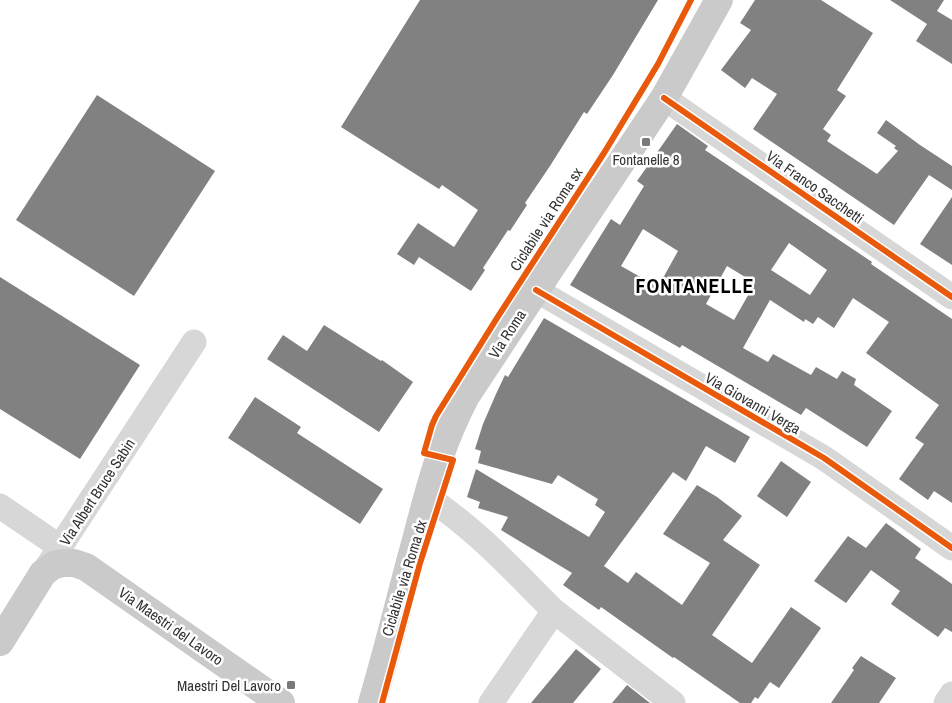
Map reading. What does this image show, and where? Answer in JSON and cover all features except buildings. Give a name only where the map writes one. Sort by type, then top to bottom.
[{"type":"main road","name":"Via Roma","points":[[372,698],[439,456],[456,414],[466,396],[664,98],[719,0]]},
{"type":"main road","name":"Via Maestri del Lavoro","points":[[43,574],[54,565],[62,563],[74,563],[86,567],[281,703]]},
{"type":"main road","name":"Via Albert Bruce Sabin","points":[[0,642],[43,574]]},
{"type":"street","name":"Via Franco Sacchetti","points":[[664,98],[952,297]]},
{"type":"street","name":"Via Giovanni Verga","points":[[536,290],[824,458],[952,548]]},
{"type":"street","name":"Via Albert Bruce Sabin","points":[[43,574],[194,342]]},
{"type":"street","points":[[427,497],[471,529],[554,611],[673,703]]},
{"type":"street","points":[[0,506],[60,547]]},
{"type":"street","name":"Via Maestri del Lavoro","points":[[79,519],[74,530],[73,548],[86,567]]},
{"type":"street","points":[[491,703],[554,611]]},
{"type":"street","points":[[946,703],[952,694]]},
{"type":"cycle path","name":"Ciclabile via Roma sx","points":[[382,703],[420,563],[453,460],[424,453],[432,425],[497,318],[604,153],[658,64],[691,0]]},
{"type":"cycle path","points":[[664,98],[952,297]]},
{"type":"cycle path","points":[[536,290],[824,458],[952,548]]},
{"type":"place","name":"Fontanelle 8","points":[[646,142]]},
{"type":"place","name":"Maestri Del Lavoro","points":[[291,685]]},
{"type":"district","name":"FONTANELLE","points":[[695,285]]}]
